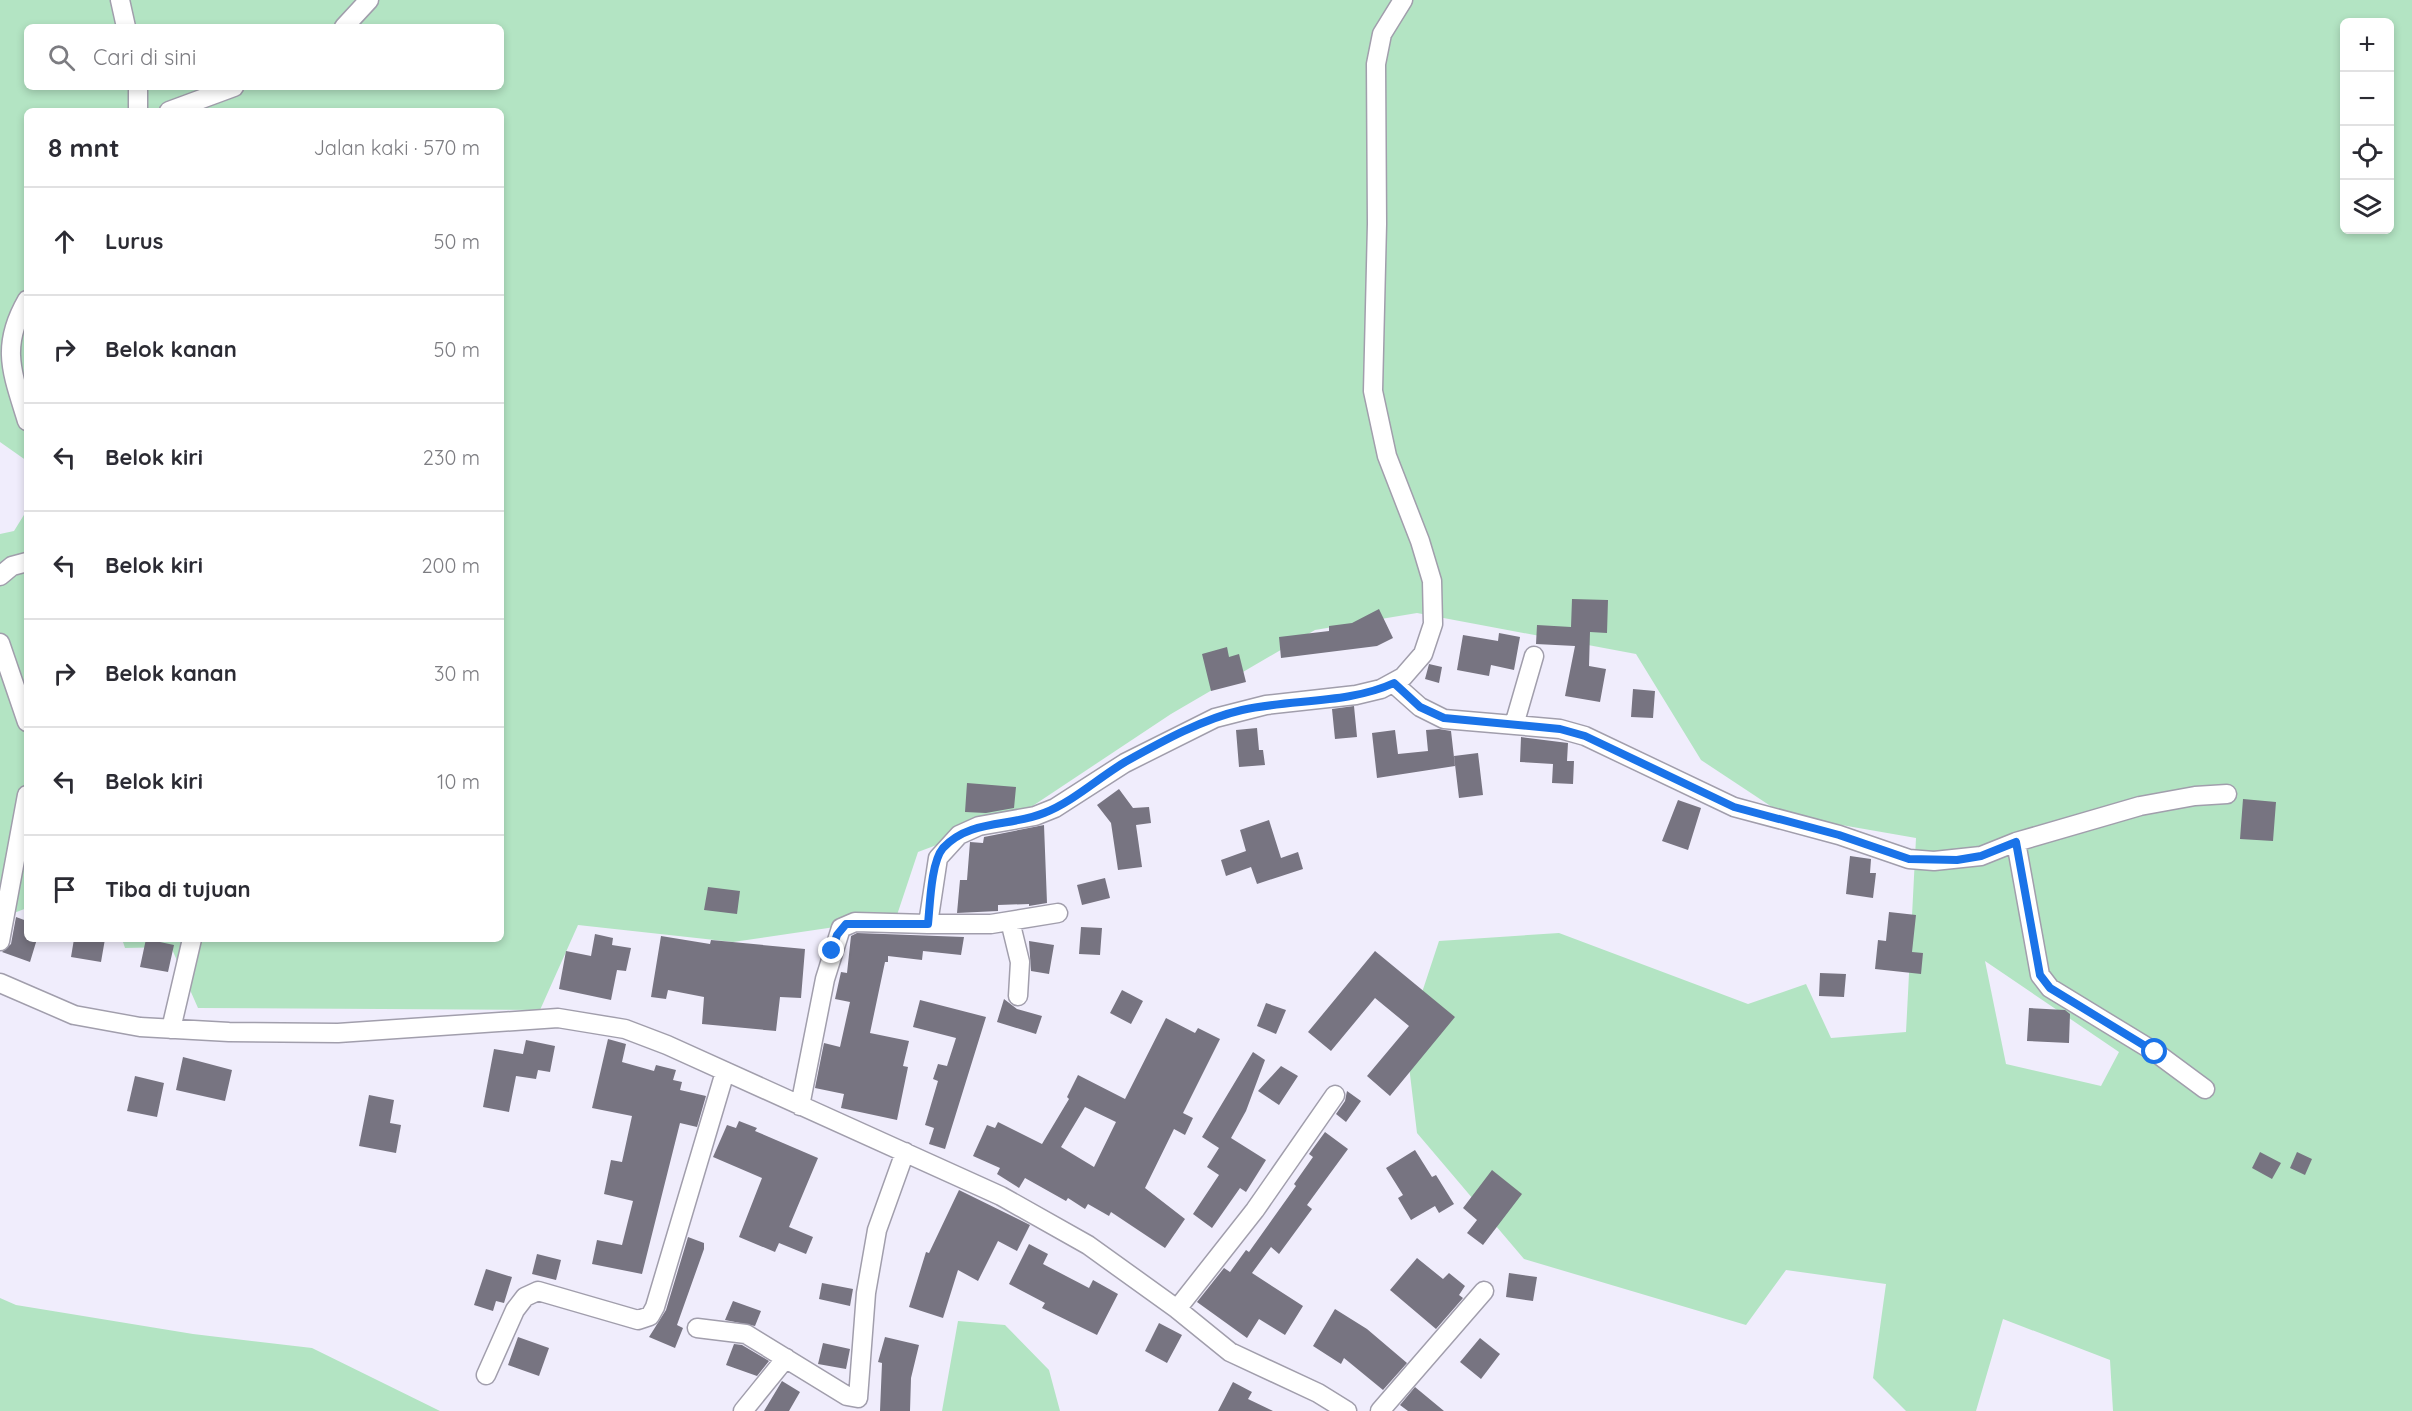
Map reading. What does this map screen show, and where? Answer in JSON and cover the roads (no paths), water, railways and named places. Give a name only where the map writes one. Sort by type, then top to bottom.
[{"type":"street","points":[[120,0],[125,24]]},
{"type":"street","points":[[347,24],[369,0]]},
{"type":"street","points":[[928,924],[938,858],[958,835],[979,826],[1035,816],[1055,808],[1125,763],[1215,718],[1266,705],[1364,694],[1394,683],[1414,666],[1423,654],[1431,634],[1434,610],[1429,568],[1387,456],[1373,391],[1377,224],[1376,64],[1383,34],[1403,0]]},
{"type":"street","points":[[138,90],[138,108]]},
{"type":"street","points":[[177,108],[226,90]]},
{"type":"street","points":[[24,304],[16,316],[8,337],[8,384],[24,415]]},
{"type":"street","points":[[0,576],[12,566],[24,563]]},
{"type":"street","points":[[0,643],[24,713]]},
{"type":"street","points":[[1514,725],[1534,656]]},
{"type":"street","points":[[1394,683],[1414,703],[1432,715],[1462,722],[1560,729],[1585,736],[1734,807],[1839,835],[1909,859],[1957,860],[1981,856],[2016,842],[2140,806],[2195,796],[2227,794]]},
{"type":"street","points":[[0,941],[24,811]]},
{"type":"street","points":[[2016,842],[2040,975],[2050,988],[2155,1052],[2205,1089]]},
{"type":"street","points":[[800,1106],[825,979],[841,928],[846,924],[855,922],[990,924],[1058,913]]},
{"type":"street","points":[[1010,921],[1020,962],[1018,996]]},
{"type":"street","points":[[171,1029],[191,942]]},
{"type":"street","points":[[0,983],[74,1015],[171,1029],[338,1033],[558,1018],[625,1029],[992,1192],[1070,1234],[1177,1309],[1230,1352],[1318,1393],[1347,1411]]},
{"type":"street","points":[[486,1375],[515,1310],[525,1297],[538,1291],[638,1320],[650,1316],[655,1306],[725,1072]]},
{"type":"street","points":[[1177,1309],[1255,1210],[1335,1095]]},
{"type":"street","points":[[857,1405],[866,1293],[877,1230],[905,1152]]},
{"type":"street","points":[[1380,1411],[1484,1291]]},
{"type":"street","points":[[697,1328],[746,1334],[847,1396],[857,1405]]},
{"type":"street","points":[[743,1411],[786,1358]]}]
